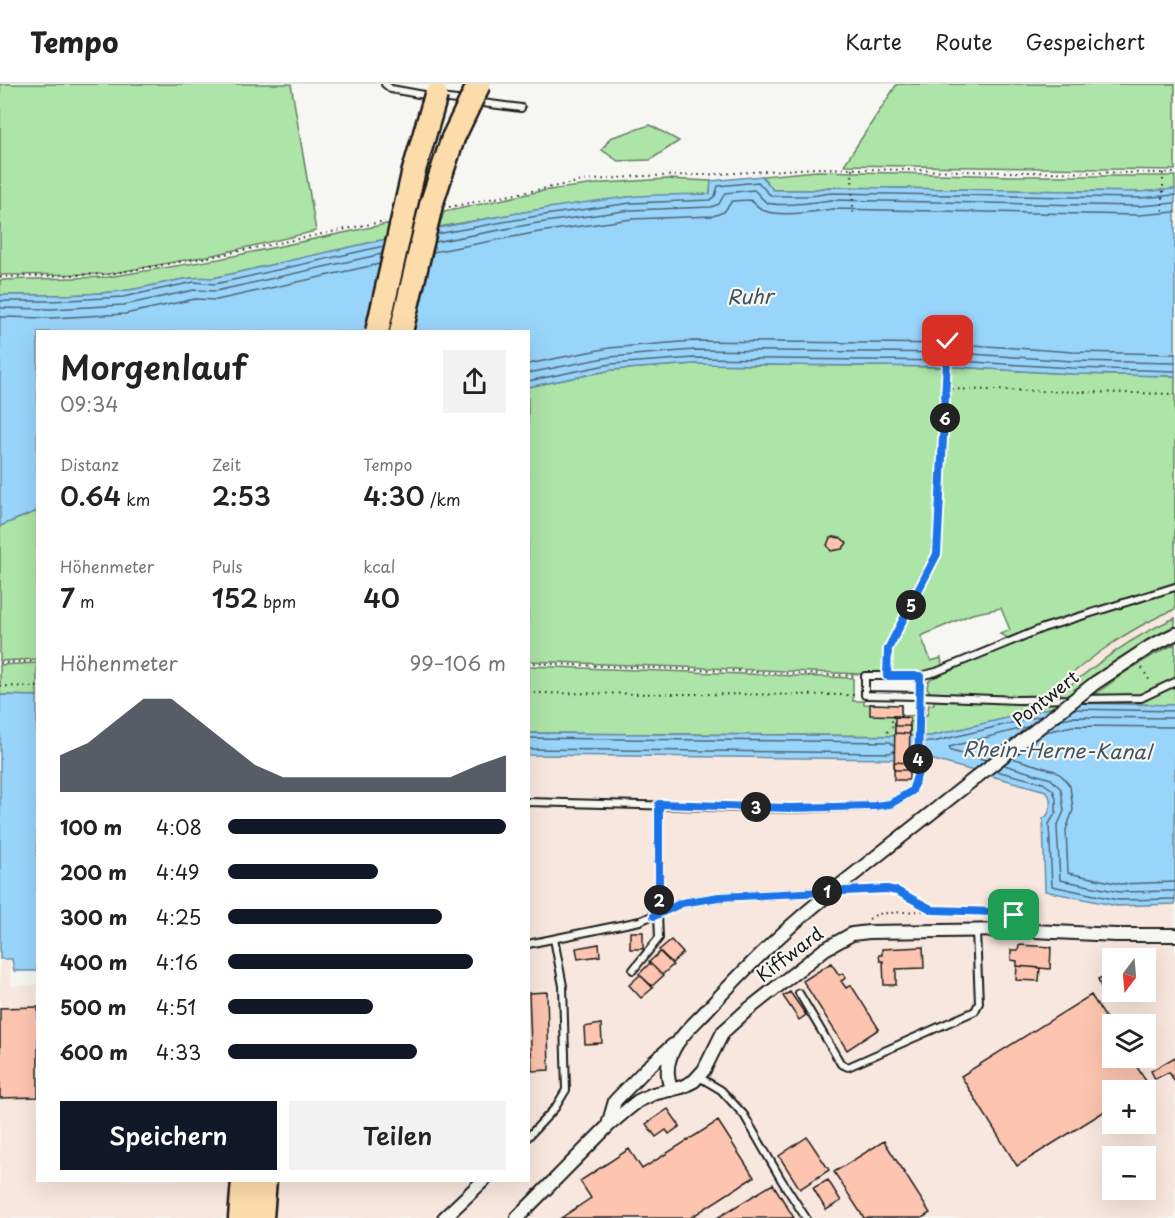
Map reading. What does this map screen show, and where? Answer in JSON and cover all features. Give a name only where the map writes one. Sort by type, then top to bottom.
[{"type":"highway","points":[[401,330],[428,213],[453,138],[467,84]]},
{"type":"highway","points":[[453,138],[479,84]]},
{"type":"highway","points":[[377,330],[413,174],[437,88]]},
{"type":"highway","points":[[240,1218],[243,1182]]},
{"type":"highway","points":[[262,1218],[265,1182]]},
{"type":"street","name":"Pontwert","points":[[608,1126],[615,1101],[646,1069],[679,1041],[783,932],[1095,683],[1151,646],[1175,634]]},
{"type":"street","name":"Kiffward","points":[[698,1076],[704,1070],[723,1032],[732,1022],[825,949],[852,934],[976,930],[1175,935]]},
{"type":"street","name":"Pontwert","points":[[671,1090],[668,1068],[670,1057],[679,1041]]},
{"type":"street","points":[[517,1218],[608,1126],[638,1101],[682,1087],[698,1076]]},
{"type":"street","points":[[444,1218],[482,1182]]},
{"type":"lane","points":[[385,84],[391,89],[411,94],[521,108]]},
{"type":"lane","points":[[1175,587],[1043,628],[936,672],[920,676],[865,676],[865,695],[1017,700],[1141,698],[1175,682]]},
{"type":"lane","points":[[530,802],[790,808],[890,804],[912,791],[918,773],[920,676]]},
{"type":"lane","points":[[633,970],[659,938],[656,915],[659,902],[659,804]]},
{"type":"lane","points":[[530,944],[640,921],[682,903],[719,897],[856,890]]},
{"type":"lane","points":[[799,993],[841,1064],[848,1067],[975,1011],[980,1003],[976,930]]},
{"type":"lane","points":[[530,1135],[555,1108],[566,1090],[563,986],[554,939]]},
{"type":"lane","points":[[698,1076],[721,1090],[744,1115],[806,1218]]},
{"type":"path","points":[[815,168],[1175,173]]},
{"type":"path","points":[[852,169],[853,214]]},
{"type":"path","points":[[1163,173],[1163,211]]},
{"type":"path","points":[[887,676],[888,649],[937,554],[948,341]]},
{"type":"path","points":[[946,389],[1175,394]]},
{"type":"path","points":[[0,663],[36,661]]},
{"type":"path","points":[[530,663],[865,676]]},
{"type":"path","points":[[1143,668],[1155,691]]},
{"type":"path","points":[[0,686],[36,687]]},
{"type":"path","points":[[530,693],[865,695]]},
{"type":"path","points":[[887,732],[892,727],[892,717],[919,717]]},
{"type":"path","points":[[856,890],[897,891],[933,910]]},
{"type":"path","points":[[852,934],[858,925],[877,914],[933,910],[996,912],[1042,920],[1048,925],[1047,932]]},
{"type":"shaded area","points":[[1175,609],[1175,618],[1161,624],[1092,667],[1058,695],[1048,693],[1120,636]]},
{"type":"shaded area","points":[[530,756],[934,760],[1046,791],[1049,795],[1050,810],[1043,819],[1175,904],[1175,1218],[0,1218],[0,961],[10,961],[11,986],[36,985],[36,1182],[530,1182]]},
{"type":"green space","points":[[0,84],[291,84],[316,231],[218,254],[108,274],[0,275]]},
{"type":"green space","points":[[897,84],[1175,84],[1175,170],[844,165]]},
{"type":"green space","points":[[650,125],[679,141],[650,160],[618,161],[602,150],[610,138]]},
{"type":"green space","points":[[817,171],[1013,176],[1175,176],[1175,189],[1140,192],[830,187],[810,190],[773,190],[762,176]]},
{"type":"green space","points":[[667,179],[711,181],[710,194],[630,197],[439,227],[444,212],[541,191],[604,183]]},
{"type":"green space","points":[[391,223],[386,239],[213,278],[189,278],[106,293],[0,295],[0,280],[108,277],[219,259]]},
{"type":"green space","points":[[694,364],[957,367],[1072,374],[1175,376],[1175,583],[1008,638],[1000,634],[1010,630],[1001,608],[972,614],[921,636],[931,661],[941,658],[942,664],[941,667],[911,673],[861,674],[530,661],[530,387],[612,370]]},
{"type":"green space","points":[[36,511],[36,659],[0,661],[0,526]]},
{"type":"green space","points":[[1175,590],[1175,609],[1140,626],[1109,646],[1049,693],[1058,695],[1128,643],[1175,618],[1175,627],[1117,660],[1072,692],[1097,693],[1127,671],[1175,644],[1175,705],[1070,703],[931,736],[530,733],[530,666],[853,678],[853,701],[864,701],[864,704],[901,705],[901,716],[927,715],[929,705],[934,704],[934,695],[927,688],[932,678],[1045,631]]},
{"type":"green space","points":[[36,663],[36,696],[0,695],[0,665]]},
{"type":"water","name":"Ruhr","points":[[762,176],[773,190],[810,190],[830,187],[1140,192],[1175,189],[1175,376],[1072,374],[957,367],[694,364],[612,370],[530,387],[530,330],[36,330],[36,511],[0,526],[0,295],[106,293],[189,278],[213,278],[368,243],[524,212],[628,197],[710,194],[711,181]]},
{"type":"water","points":[[0,695],[36,696],[36,971],[14,971],[12,959],[0,959]]},
{"type":"water","name":"Rhein-Herne-Kanal","points":[[1070,703],[1175,705],[1175,904],[1117,906],[1045,891],[1043,819],[1050,806],[1050,798],[1046,791],[934,760],[905,759],[906,736],[931,736]]},
{"type":"water","points":[[530,733],[899,736],[899,759],[530,755]]},
{"type":"building","points":[[830,538],[841,538],[847,543],[842,549],[831,551],[827,545]]},
{"type":"building","points":[[870,704],[901,705],[901,716],[870,715]]},
{"type":"building","points":[[895,717],[910,718],[909,780],[894,780]]},
{"type":"building","points":[[895,726],[910,726],[910,734],[895,733]]},
{"type":"building","points":[[894,762],[909,763],[909,770],[894,770]]},
{"type":"building","points":[[630,932],[643,932],[643,949],[630,949]]},
{"type":"building","points":[[671,940],[683,953],[672,963],[659,950]]},
{"type":"building","points":[[599,944],[600,956],[578,959],[576,948]]},
{"type":"building","points":[[1019,945],[1051,947],[1050,969],[1017,966],[1017,961],[1011,960],[1011,950],[1018,950]]},
{"type":"building","points":[[923,947],[924,968],[896,969],[896,985],[884,985],[883,961],[880,961],[879,955],[882,955],[882,949]]},
{"type":"building","points":[[660,952],[673,965],[662,975],[649,962]]},
{"type":"building","points":[[650,963],[663,976],[652,986],[639,974]]},
{"type":"building","points":[[831,963],[839,975],[843,973],[846,978],[841,981],[846,988],[851,985],[879,1029],[847,1050],[803,981]]},
{"type":"building","points":[[1017,966],[1040,968],[1039,981],[1016,980]]},
{"type":"building","points":[[640,975],[653,988],[641,998],[629,985]]},
{"type":"building","points":[[1102,977],[1102,990],[1098,979]]},
{"type":"building","points":[[547,992],[549,1070],[532,1071],[530,993]]},
{"type":"building","points":[[790,992],[806,1015],[799,1020],[783,996]]},
{"type":"building","points":[[1091,995],[1103,1014],[1102,1068],[1138,1068],[1145,1080],[1102,1080],[1102,1113],[1017,1166],[961,1076]]},
{"type":"building","points":[[36,1007],[36,1097],[0,1098],[0,1008]]},
{"type":"building","points":[[601,1024],[602,1043],[585,1044],[584,1027]]},
{"type":"building","points":[[1175,1057],[1175,1082],[1169,1072],[1155,1079],[1151,1071]]},
{"type":"building","points":[[668,1109],[680,1126],[669,1134],[666,1130],[656,1137],[646,1124]]},
{"type":"building","points":[[718,1121],[754,1177],[690,1218],[561,1218],[591,1198],[580,1181],[629,1149],[642,1169]]},
{"type":"building","points":[[807,1137],[829,1170],[800,1189],[779,1156]]},
{"type":"building","points":[[884,1141],[930,1213],[922,1218],[864,1218],[834,1172]]},
{"type":"building","points":[[828,1180],[841,1201],[826,1210],[813,1188]]},
{"type":"building","points":[[773,1184],[794,1218],[717,1218]]},
{"type":"route","points":[[948,341],[937,554],[888,649],[887,676],[920,676],[918,773],[912,791],[890,804],[874,806],[790,808],[659,804],[659,902],[654,916],[682,903],[719,897],[887,889],[897,891],[933,910],[996,912],[1014,915]]}]
